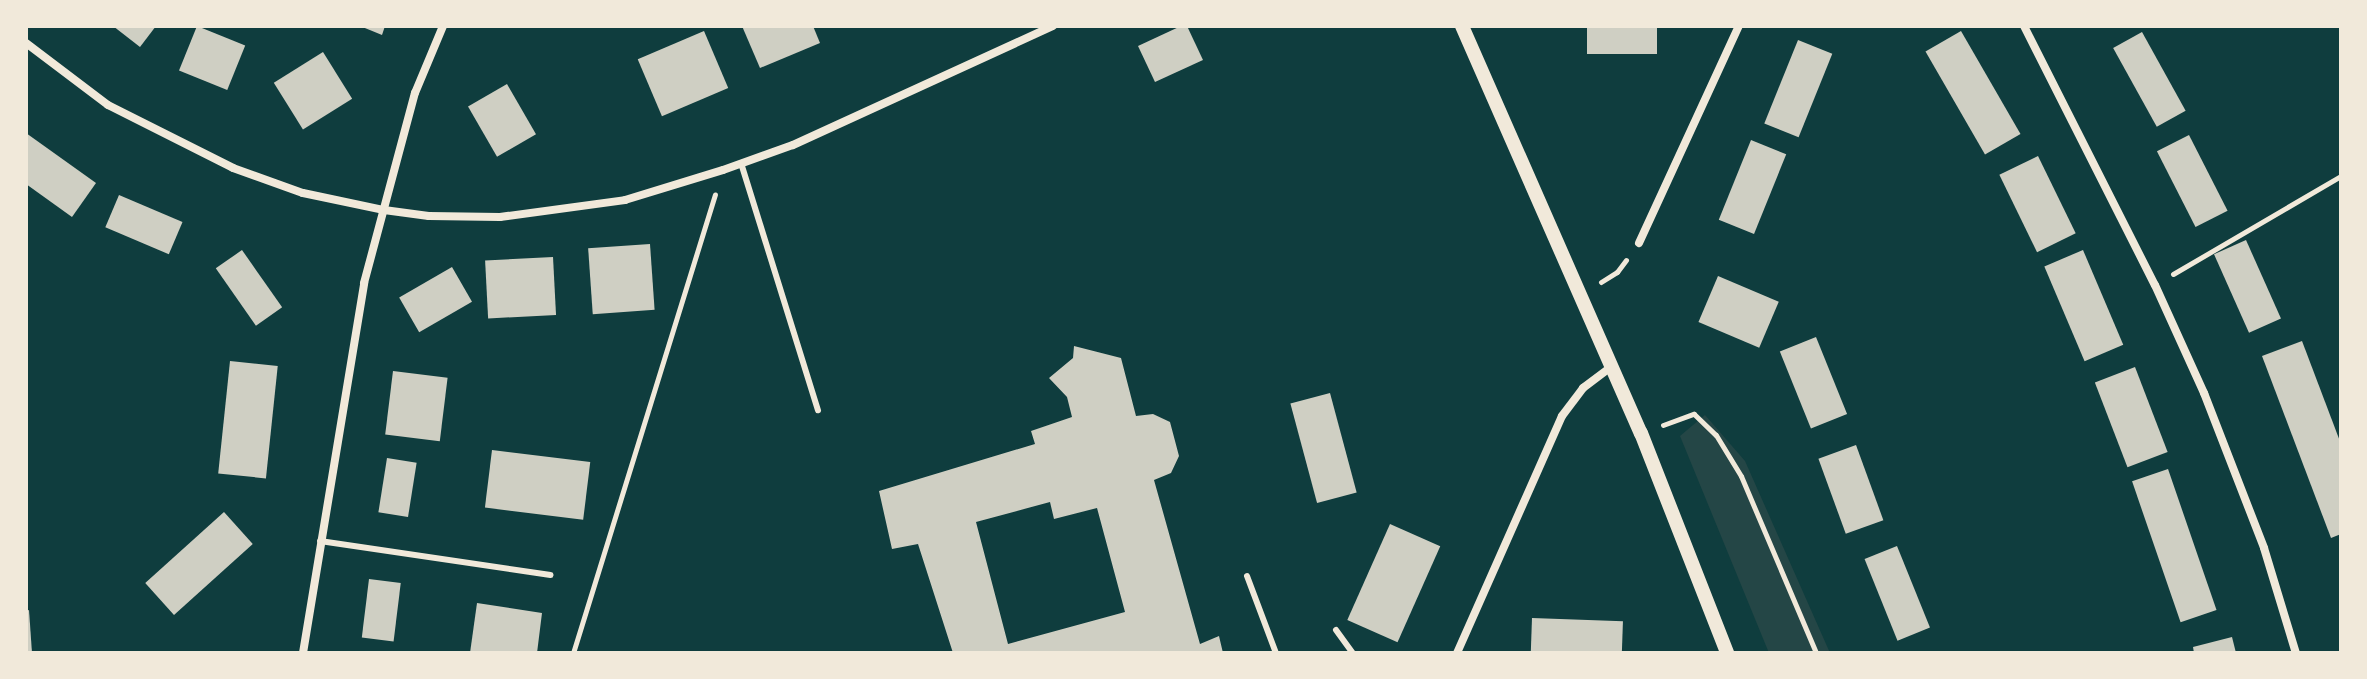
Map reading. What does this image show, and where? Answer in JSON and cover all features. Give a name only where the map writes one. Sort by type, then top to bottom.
[{"type":"street","points":[[303,653],[364,283],[415,93],[443,26]]},
{"type":"street","points":[[26,43],[108,105],[233,168],[303,193],[384,210],[429,216],[500,217],[563,211],[625,200],[723,170],[793,145],[1053,26]]},
{"type":"street","points":[[1462,26],[1641,433],[1727,653]]},
{"type":"street","points":[[1639,243],[1739,26]]},
{"type":"street","points":[[2024,26],[2155,285],[2204,393],[2248,506],[2296,653]]},
{"type":"street","points":[[1457,653],[1562,416],[1583,388],[1612,366]]},
{"type":"lane","points":[[741,163],[818,410]]},
{"type":"lane","points":[[320,541],[551,575]]},
{"type":"lane","points":[[1247,576],[1276,653]]},
{"type":"lane","points":[[1336,630],[1353,653]]},
{"type":"path","points":[[573,653],[723,170]]},
{"type":"path","points":[[2155,285],[2341,176]]},
{"type":"path","points":[[1582,294],[1617,272],[1639,243]]},
{"type":"path","points":[[1641,433],[1694,414],[1716,435],[1741,476],[1816,653]]},
{"type":"shaded area","points":[[1705,415],[1745,461],[1830,653],[1769,653],[1680,436]]},
{"type":"building","points":[[113,26],[156,26],[140,47]]},
{"type":"building","points":[[197,26],[245,45],[227,90],[179,71]]},
{"type":"building","points":[[360,26],[385,26],[382,35]]},
{"type":"building","points":[[742,26],[813,26],[820,43],[760,68]]},
{"type":"building","points":[[1187,26],[1203,60],[1155,82],[1138,46]]},
{"type":"building","points":[[1587,26],[1657,26],[1657,54],[1587,54]]},
{"type":"building","points":[[704,31],[728,88],[662,116],[638,59]]},
{"type":"building","points":[[1961,31],[2020,134],[1985,155],[1925,52]]},
{"type":"building","points":[[2142,32],[2186,111],[2157,127],[2113,48]]},
{"type":"building","points":[[1798,40],[1832,54],[1799,137],[1764,123]]},
{"type":"building","points":[[323,52],[352,99],[303,129],[274,83]]},
{"type":"building","points":[[507,84],[536,134],[497,157],[468,106]]},
{"type":"building","points":[[26,133],[96,183],[72,217],[26,184]]},
{"type":"building","points":[[2189,135],[2228,211],[2196,227],[2157,151]]},
{"type":"building","points":[[1751,140],[1786,154],[1754,234],[1719,220]]},
{"type":"building","points":[[2038,156],[2076,233],[2037,252],[1999,175]]},
{"type":"building","points":[[119,195],[183,222],[169,254],[105,227]]},
{"type":"building","points":[[2246,240],[2281,319],[2249,333],[2214,254]]},
{"type":"building","points":[[650,244],[655,310],[593,314],[588,248]]},
{"type":"building","points":[[242,250],[282,307],[256,326],[216,268]]},
{"type":"building","points":[[2083,250],[2123,345],[2085,361],[2044,266]]},
{"type":"building","points":[[553,257],[556,315],[488,318],[485,261]]},
{"type":"building","points":[[452,267],[472,302],[419,332],[399,298]]},
{"type":"building","points":[[1718,276],[1779,302],[1759,348],[1698,322]]},
{"type":"building","points":[[1816,337],[1847,414],[1811,429],[1780,352]]},
{"type":"building","points":[[2302,341],[2341,444],[2341,534],[2331,538],[2262,356]]},
{"type":"building","points":[[1074,346],[1121,358],[1136,416],[1153,414],[1170,422],[1179,456],[1171,473],[1154,480],[1200,644],[1219,636],[1223,653],[953,653],[918,544],[892,549],[879,491],[1035,444],[1031,431],[1072,417],[1067,397],[1049,378],[1073,358]],"holes":[[[1050,502],[1054,519],[1097,508],[1125,612],[1008,644],[976,522]]]},
{"type":"building","points":[[230,361],[278,366],[266,478],[218,473]]},
{"type":"building","points":[[2135,367],[2168,452],[2127,467],[2095,382]]},
{"type":"building","points":[[393,371],[448,378],[440,441],[385,435]]},
{"type":"building","points":[[1330,393],[1357,492],[1317,503],[1290,404]]},
{"type":"building","points":[[1856,445],[1883,520],[1846,534],[1818,459]]},
{"type":"building","points":[[492,450],[590,462],[583,520],[485,508]]},
{"type":"building","points":[[387,458],[417,463],[408,517],[378,512]]},
{"type":"building","points":[[2168,469],[2217,610],[2181,622],[2132,481]]},
{"type":"building","points":[[224,512],[253,544],[174,615],[145,583]]},
{"type":"building","points":[[1390,524],[1440,546],[1398,642],[1347,620]]},
{"type":"building","points":[[1897,546],[1930,628],[1898,641],[1865,559]]},
{"type":"building","points":[[369,579],[401,583],[394,641],[362,638]]},
{"type":"building","points":[[477,603],[542,613],[537,653],[470,653]]},
{"type":"building","points":[[29,610],[32,653],[26,653],[26,611]]},
{"type":"building","points":[[1532,618],[1623,621],[1622,653],[1531,653]]},
{"type":"building","points":[[2232,637],[2236,653],[2194,653],[2193,647]]}]
